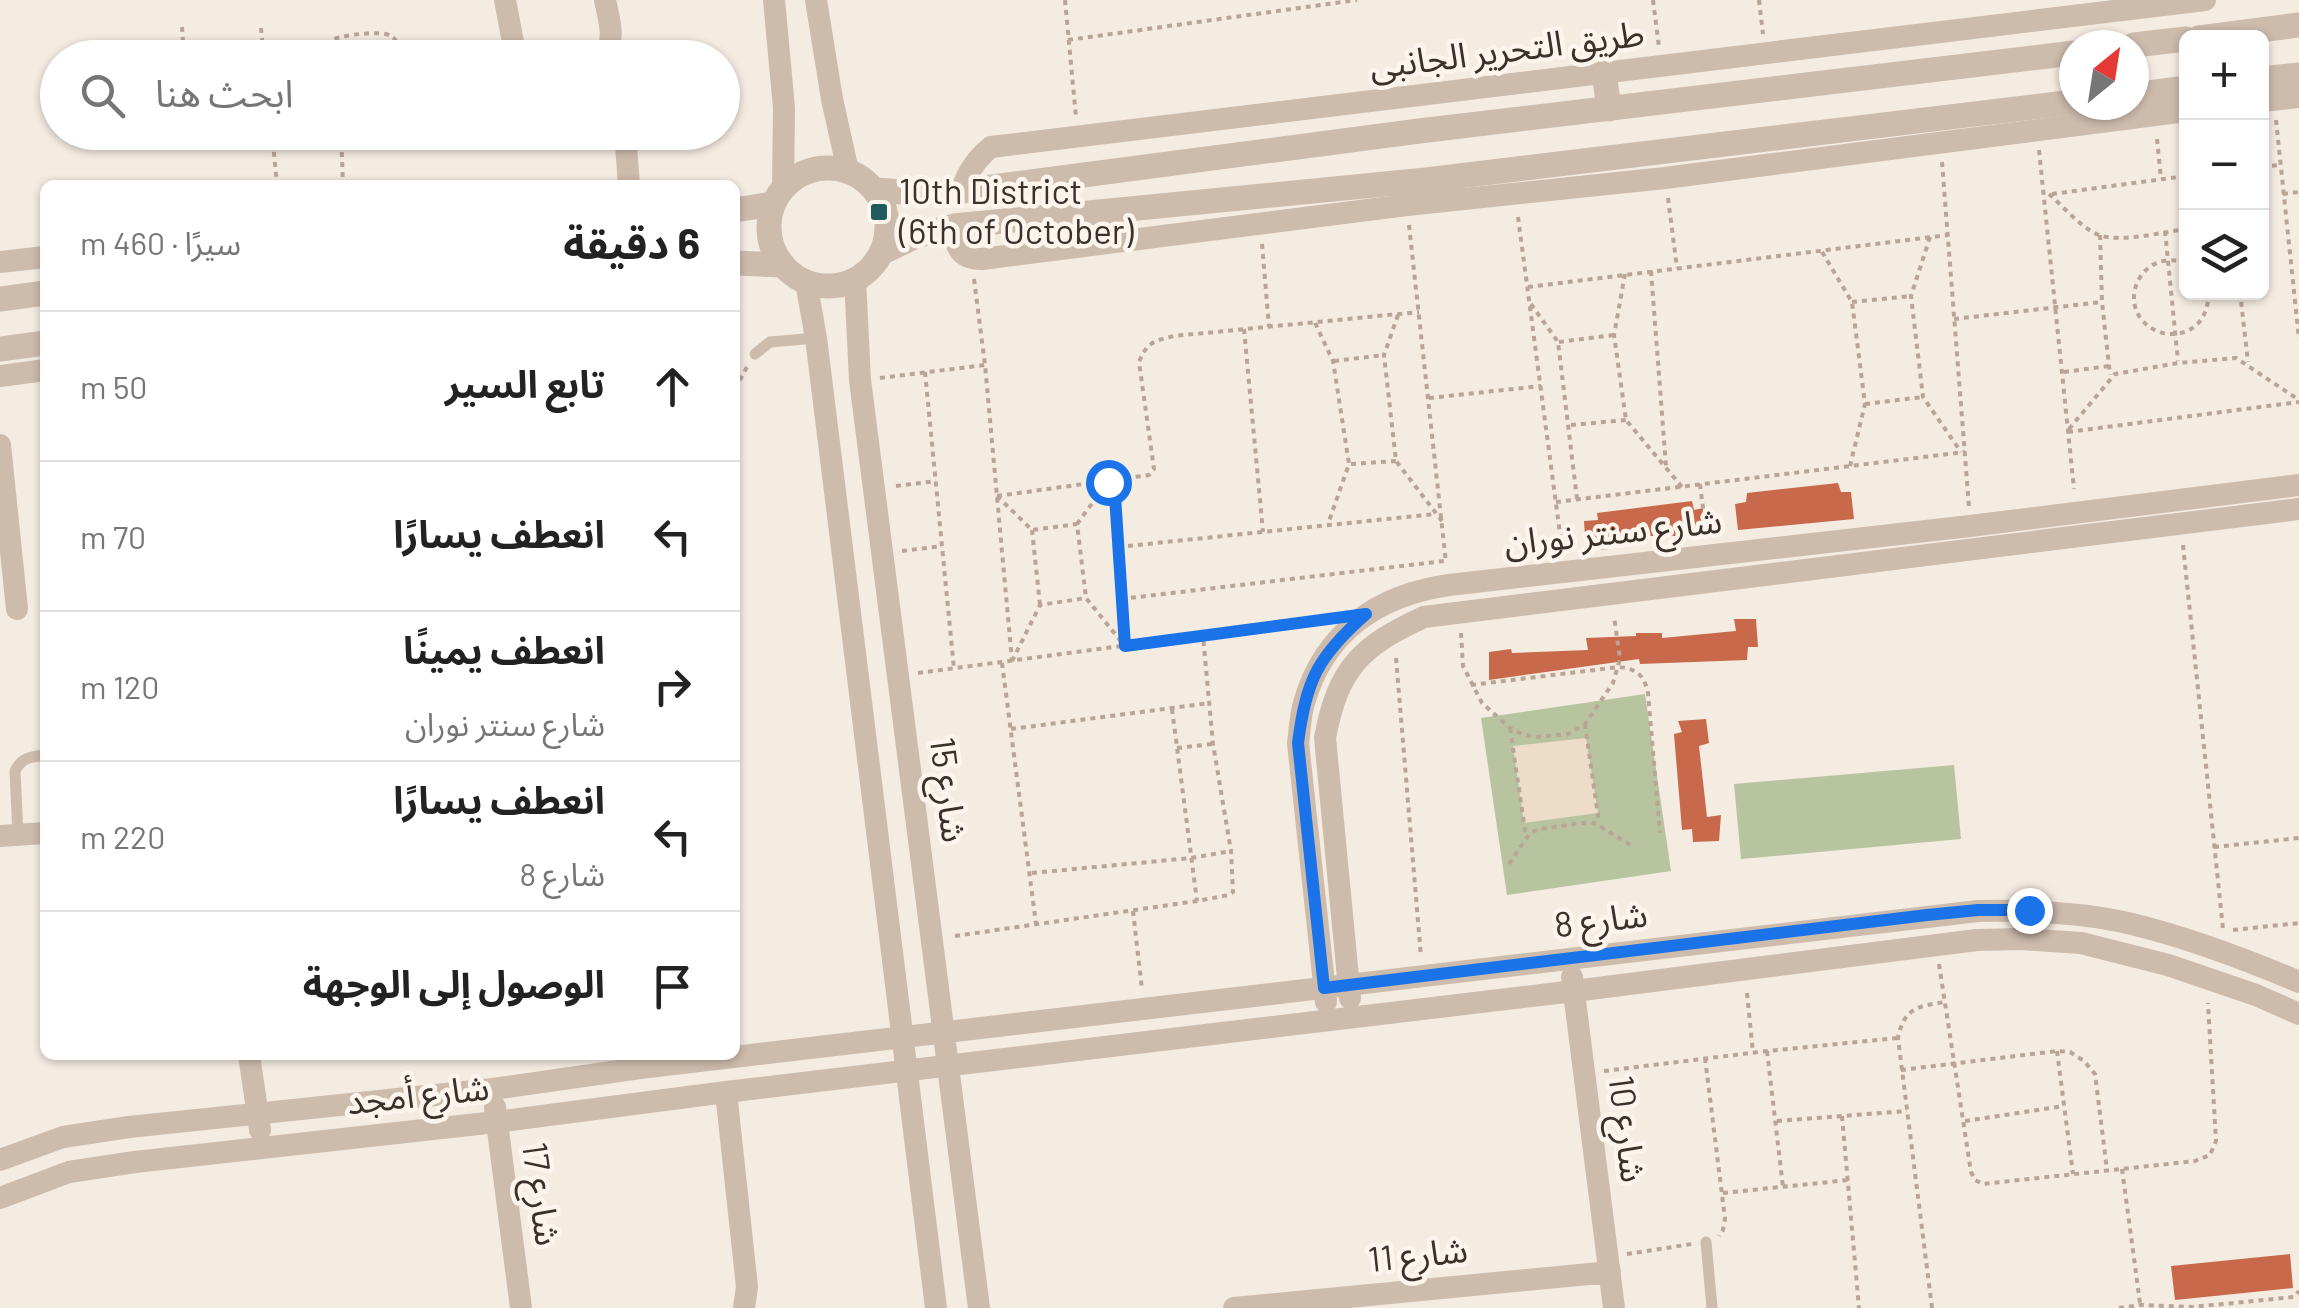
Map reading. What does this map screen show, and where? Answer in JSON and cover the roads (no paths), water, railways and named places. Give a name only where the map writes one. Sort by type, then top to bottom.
[{"type":"street","points":[[505,0],[513,40]]},
{"type":"street","points":[[605,0],[611,40]]},
{"type":"street","points":[[740,208],[778,196],[801,174],[813,169],[848,171],[875,190],[886,215],[885,241],[870,268],[855,280],[831,286],[806,282],[790,272],[772,246],[768,226],[778,196],[784,108],[774,0]]},
{"type":"street","points":[[816,0],[848,171]]},
{"type":"street","name":"طريق التحرير الجانبى","points":[[960,191],[978,157],[992,148],[2205,0]]},
{"type":"street","points":[[2261,30],[2299,25]]},
{"type":"street","points":[[2149,44],[2179,40]]},
{"type":"street","points":[[875,190],[960,191],[1419,131],[2059,55]]},
{"type":"street","points":[[1604,73],[1609,109]]},
{"type":"street","points":[[2269,92],[2299,75]]},
{"type":"street","points":[[2149,93],[2179,89]]},
{"type":"street","points":[[2269,94],[2299,97]]},
{"type":"street","points":[[881,253],[916,236],[954,226],[1455,189],[2059,104]]},
{"type":"street","points":[[954,226],[954,244],[960,254],[972,259],[1407,205],[1455,189],[1515,194],[2179,112]]},
{"type":"street","points":[[626,150],[628,180]]},
{"type":"street","points":[[0,262],[40,258]]},
{"type":"street","points":[[740,262],[783,265]]},
{"type":"street","name":"شارع 15","points":[[855,280],[860,380],[979,1308]]},
{"type":"street","points":[[806,282],[936,1308]]},
{"type":"street","points":[[0,299],[40,295]]},
{"type":"street","points":[[0,349],[40,344]]},
{"type":"street","points":[[0,376],[40,371]]},
{"type":"street","points":[[0,446],[17,609]]},
{"type":"street","name":"شارع سنتر نوران","points":[[1328,1019],[1298,743],[1303,706],[1316,670],[1337,639],[1366,614],[1391,600],[1419,590],[1449,586],[2299,484]]},
{"type":"street","name":"شارع سنتر نوران","points":[[1352,1016],[1325,738],[1331,706],[1344,676],[1364,651],[1394,631],[1424,617],[2299,510]]},
{"type":"street","points":[[9,836],[40,833]]},
{"type":"street","name":"شارع 8","points":[[903,1037],[1978,910],[2029,910],[2130,924],[2226,953],[2299,982]]},
{"type":"street","name":"شارع 8","points":[[907,1070],[1977,940],[2081,944],[2168,965],[2299,1014]]},
{"type":"street","name":"شارع 10","points":[[1570,959],[1614,1308]]},
{"type":"street","name":"شارع أمجد","points":[[740,1056],[903,1037]]},
{"type":"street","points":[[250,1060],[262,1148]]},
{"type":"street","name":"شارع أمجد","points":[[0,1160],[63,1137],[129,1127],[492,1089],[708,1060]]},
{"type":"street","name":"شارع أمجد","points":[[0,1198],[69,1172],[134,1162],[496,1122],[907,1070]]},
{"type":"street","name":"شارع 17","points":[[492,1089],[521,1308]]},
{"type":"street","points":[[726,1092],[748,1287],[744,1308]]},
{"type":"street","name":"شارع 11","points":[[1234,1308],[1609,1264]]},
{"type":"lane","points":[[755,354],[770,342],[816,338]]},
{"type":"lane","points":[[9,836],[15,771],[27,757],[40,756]]},
{"type":"lane","points":[[1706,1242],[1712,1308]]},
{"type":"place","name":"10th District (6th of October)","points":[[879,212]]}]
